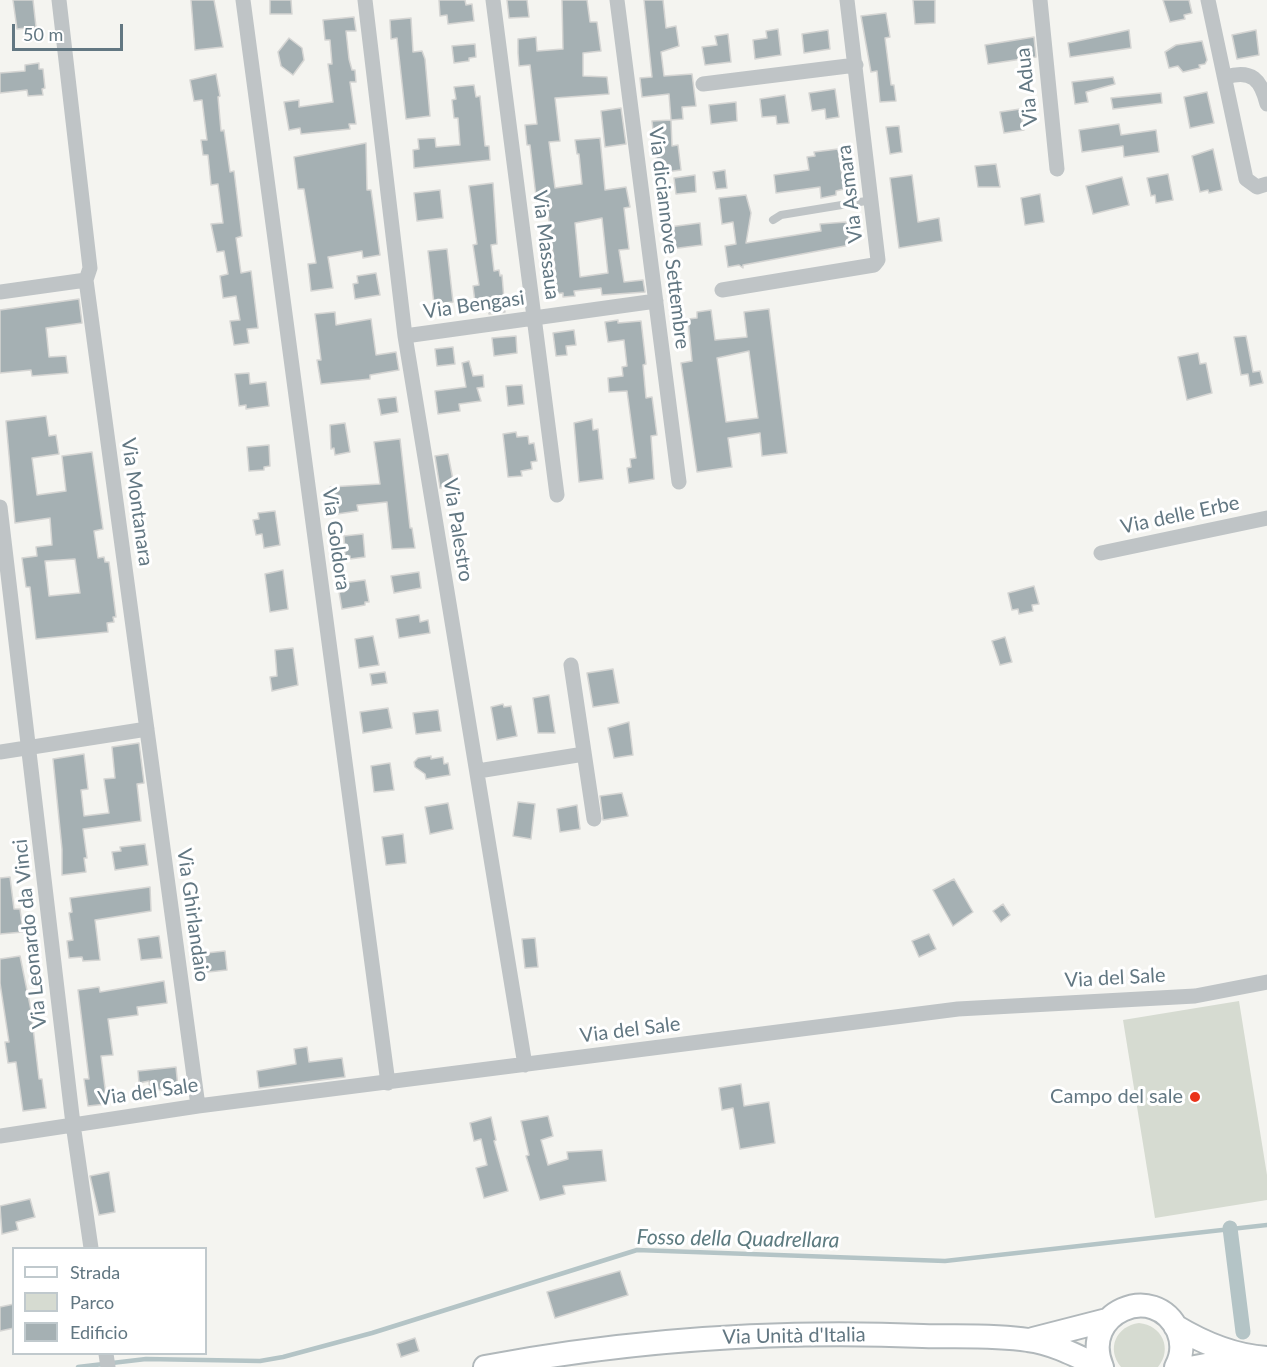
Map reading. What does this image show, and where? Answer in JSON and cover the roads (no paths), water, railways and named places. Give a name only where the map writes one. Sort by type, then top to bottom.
[{"type":"main road","points":[[1028,1340],[1107,1320],[1122,1309],[1148,1306],[1164,1313],[1175,1326],[1204,1343],[1260,1357]]},
{"type":"main road","points":[[1101,1367],[1097,1343],[1107,1320]]},
{"type":"main road","points":[[1175,1326],[1181,1344],[1176,1367]]},
{"type":"main road","name":"Via Unità d'Italia","points":[[485,1367],[553,1354],[727,1337],[882,1334],[1028,1340],[1070,1352],[1101,1367]]},
{"type":"main road","points":[[1195,1367],[1260,1357]]},
{"type":"street","name":"Via Montanara","points":[[59,0],[90,268],[86,280],[147,729]]},
{"type":"street","name":"Via Goldora","points":[[243,0],[388,1083]]},
{"type":"street","name":"Via Palestro","points":[[365,0],[405,336],[525,1065]]},
{"type":"street","name":"Via Massaua","points":[[493,0],[556,495]]},
{"type":"street","name":"Via diciannove Settembre","points":[[617,0],[679,482]]},
{"type":"street","name":"Via Asmara","points":[[722,290],[874,265],[878,260],[847,0]]},
{"type":"street","name":"Via Adua","points":[[1040,0],[1057,170]]},
{"type":"street","points":[[1208,0],[1246,179],[1257,187],[1267,184]]},
{"type":"street","points":[[703,84],[856,65]]},
{"type":"street","points":[[1226,77],[1247,75],[1256,80],[1262,85],[1267,104]]},
{"type":"street","points":[[0,292],[86,280]]},
{"type":"street","name":"Via Bengasi","points":[[405,336],[656,301]]},
{"type":"street","name":"Via Leonardo da Vinci","points":[[0,507],[73,1125],[91,1247]]},
{"type":"street","name":"Via delle Erbe","points":[[1101,553],[1267,518]]},
{"type":"street","points":[[571,665],[594,819]]},
{"type":"street","points":[[0,752],[147,729]]},
{"type":"street","name":"Via Ghirlandaio","points":[[147,729],[198,1106]]},
{"type":"street","points":[[478,771],[584,754]]},
{"type":"street","name":"Via del Sale","points":[[0,1136],[198,1106],[958,1009],[1195,996],[1267,982]]},
{"type":"lane","points":[[773,220],[781,215],[872,200]]},
{"type":"waterway","name":"Fosso della Quadrellara","points":[[78,1367],[146,1359],[260,1361],[283,1357],[372,1333],[637,1250],[945,1261],[1267,1225]]},
{"type":"waterway","points":[[1230,1228],[1243,1332]]},
{"type":"place","name":"Campo del sale","points":[[1195,1097]]}]
